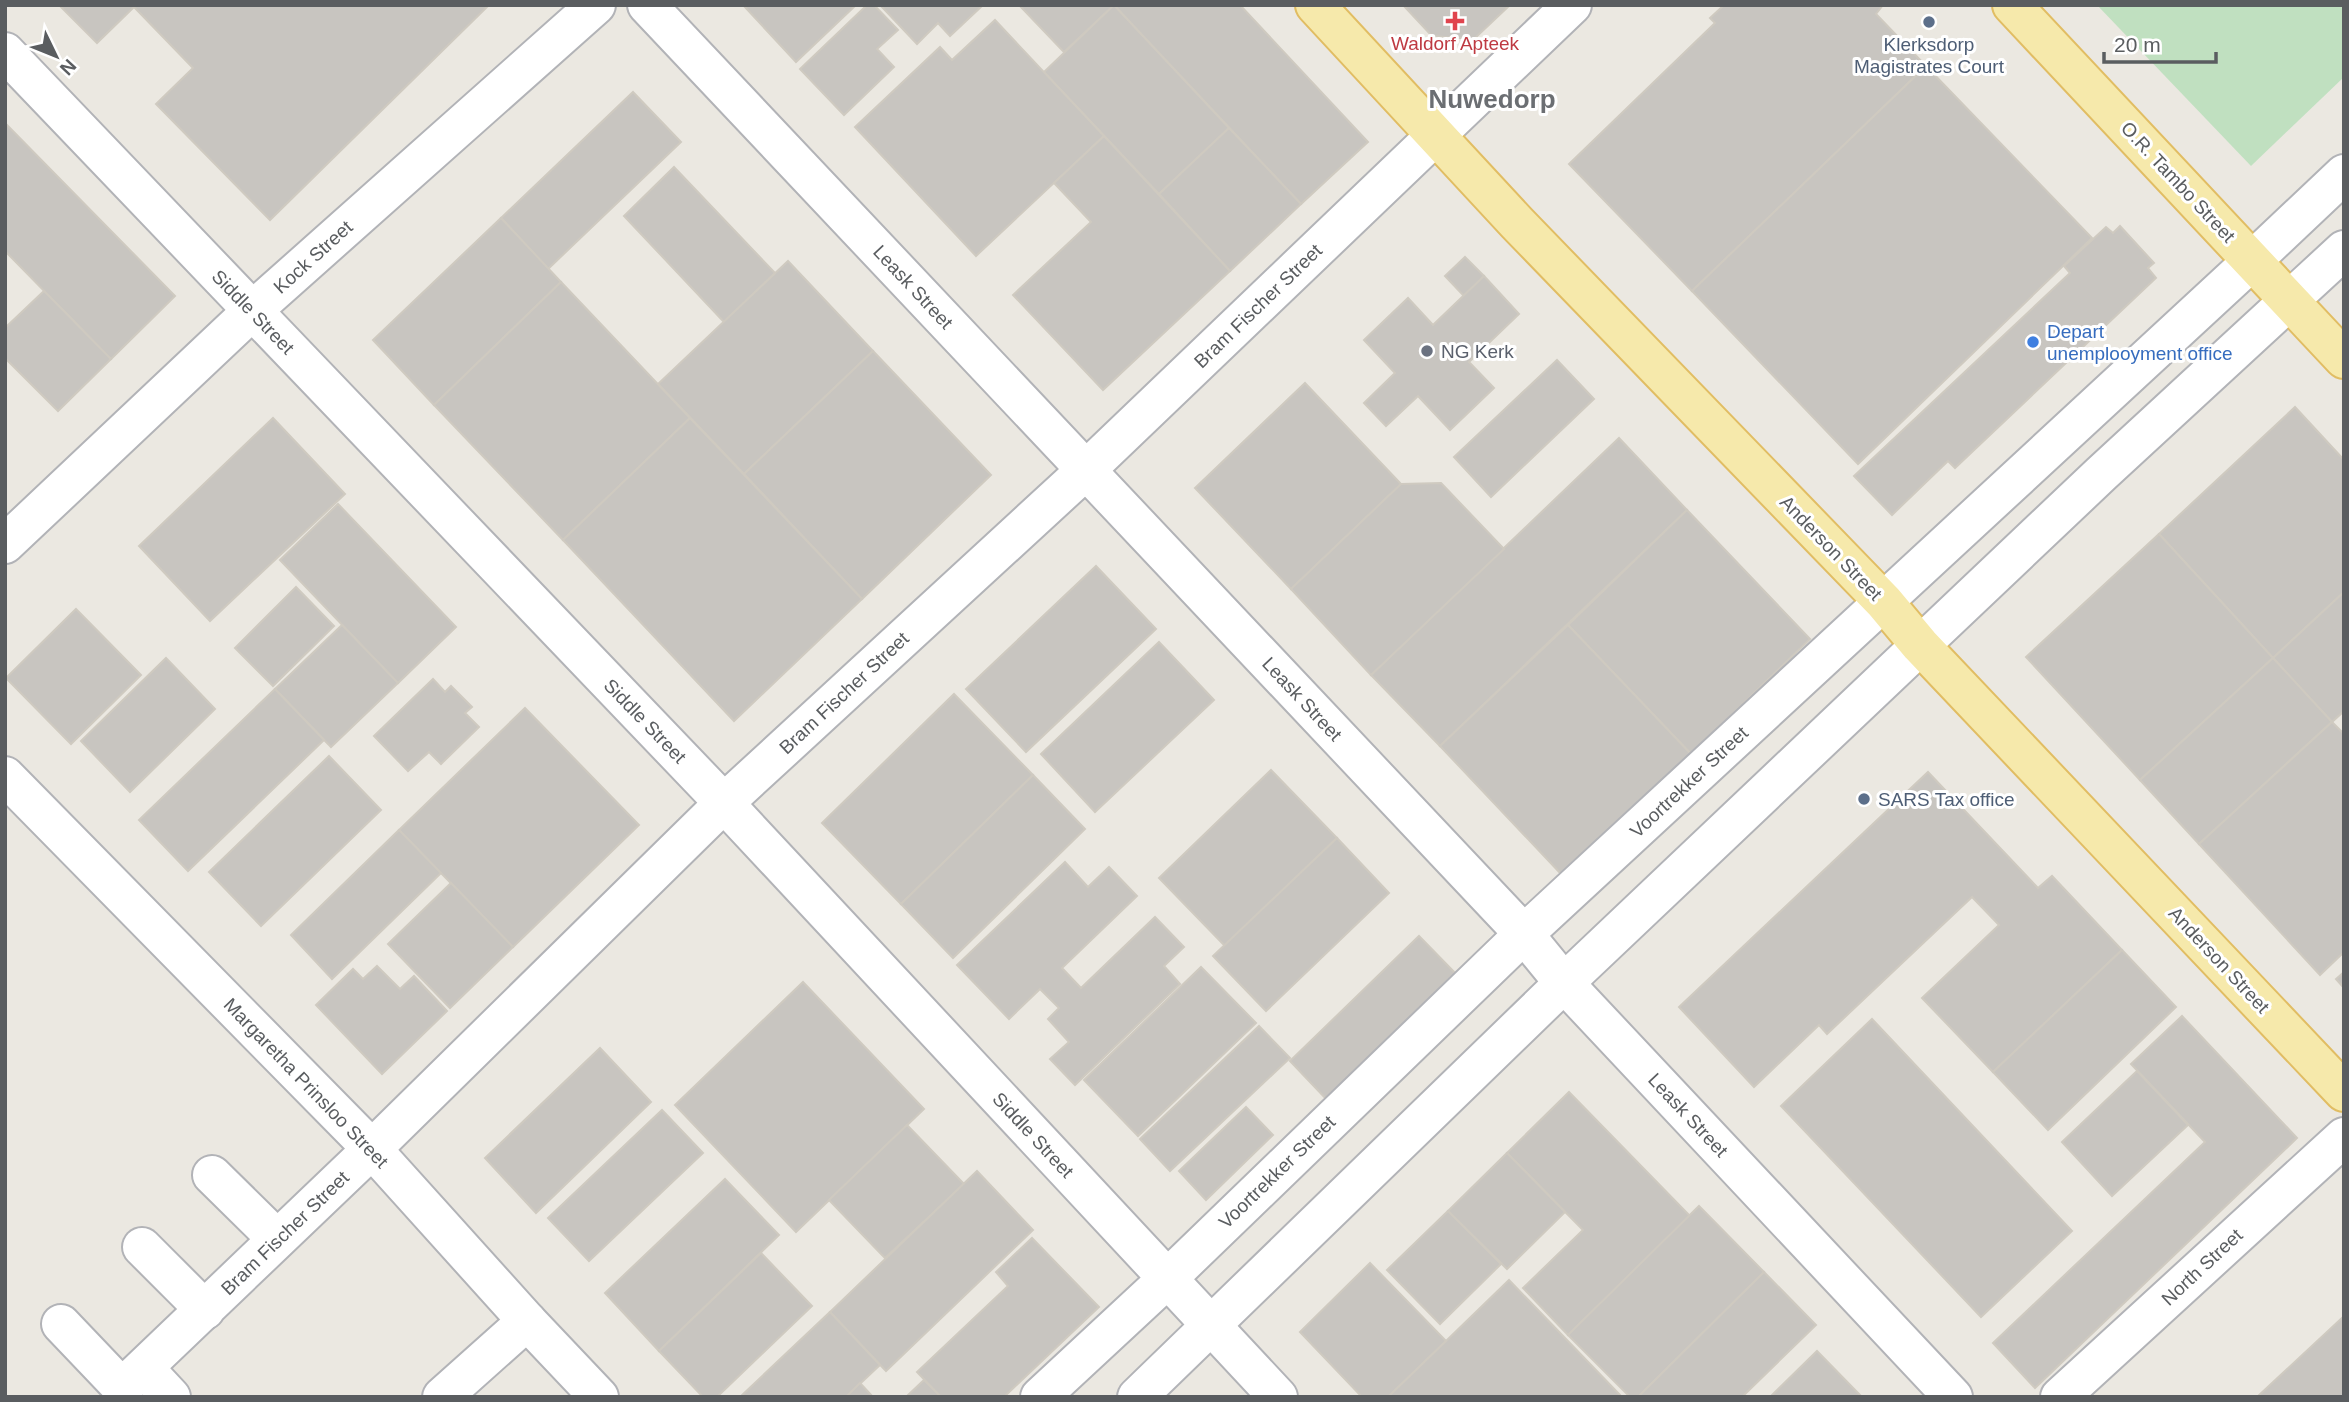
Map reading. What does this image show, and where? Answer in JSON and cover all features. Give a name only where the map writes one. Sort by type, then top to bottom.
[{"type":"main road","name":"Anderson Street","points":[[1315,5],[1517,223],[1884,602],[1920,645],[2344,1091]]},
{"type":"main road","name":"O.R. Tambo Street","points":[[2012,5],[2344,359]]},
{"type":"street","name":"Kock Street","points":[[5,544],[252,311],[596,5]]},
{"type":"street","name":"Leask Street","points":[[647,5],[1524,934],[1564,983],[1953,1397]]},
{"type":"street","name":"Bram Fischer Street","points":[[133,1378],[372,1149],[724,803],[1086,470],[1572,5]]},
{"type":"street","name":"Siddle Street","points":[[5,52],[724,803],[1279,1397]]},
{"type":"street","name":"Voortrekker Street","points":[[1040,1397],[1167,1279],[1524,934],[2344,174]]},
{"type":"street","points":[[1137,1397],[1564,983],[1920,645],[2344,250]]},
{"type":"street","name":"Margaretha Prinsloo Street","points":[[5,776],[372,1149],[599,1397]]},
{"type":"street","name":"North Street","points":[[2060,1397],[2344,1136]]},
{"type":"street","points":[[212,1175],[277,1239]]},
{"type":"street","points":[[142,1247],[205,1310]]},
{"type":"street","points":[[442,1397],[527,1321]]},
{"type":"street","points":[[61,1324],[133,1378],[171,1397]]},
{"type":"green space","points":[[2097,5],[2344,5],[2344,77],[2251,166]]},
{"type":"building","points":[[59,5],[489,5],[270,220],[156,104],[193,68],[134,7],[97,43]]},
{"type":"building","points":[[743,5],[856,5],[796,62]]},
{"type":"building","points":[[867,5],[874,5],[898,30],[877,49],[894,67],[844,115],[800,69]]},
{"type":"building","points":[[983,5],[950,36],[938,23],[917,44],[881,6]]},
{"type":"building","points":[[1019,5],[1114,5],[1064,52]]},
{"type":"building","points":[[1114,5],[1229,128],[1159,194],[1044,72]]},
{"type":"building","points":[[1114,5],[1240,5],[1368,142],[1301,204]]},
{"type":"building","name":"Waldorf Apteek","points":[[1403,5],[1510,5],[1474,39],[1432,36]]},
{"type":"building","points":[[1724,5],[1883,5],[1876,14],[1926,66],[1692,291],[1569,164],[1715,23],[1710,18]]},
{"type":"building","points":[[995,20],[1104,136],[976,256],[855,127],[940,47],[952,60]]},
{"type":"building","points":[[1926,66],[2092,238],[1858,464],[1692,291]]},
{"type":"building","points":[[633,92],[681,142],[548,269],[501,218]]},
{"type":"building","points":[[5,123],[175,296],[111,359],[5,251]]},
{"type":"building","points":[[1229,128],[1301,204],[1230,271],[1159,194]]},
{"type":"building","points":[[1104,136],[1230,271],[1103,390],[1013,295],[1091,222],[1054,183]]},
{"type":"building","points":[[674,167],[775,273],[724,322],[624,216]]},
{"type":"building","points":[[501,218],[561,282],[434,405],[373,340]]},
{"type":"building","points":[[2120,226],[2154,263],[2148,268],[2156,278],[1955,468],[1948,461],[1892,515],[1854,476],[2070,273],[2064,266],[2106,227],[2113,233]]},
{"type":"building","points":[[1465,257],[1484,276],[1464,296],[1445,276]]},
{"type":"building","points":[[788,261],[873,351],[744,474],[658,384]]},
{"type":"building","name":"NG Kerk","points":[[1484,276],[1519,314],[1469,362],[1494,388],[1450,430],[1418,396],[1386,426],[1364,403],[1395,373],[1364,340],[1408,298],[1433,325]]},
{"type":"building","points":[[561,282],[690,418],[563,540],[434,405]]},
{"type":"building","points":[[44,291],[111,359],[58,411],[5,358],[5,328]]},
{"type":"building","points":[[873,351],[991,475],[862,599],[744,474]]},
{"type":"building","points":[[1557,360],[1594,399],[1491,497],[1454,457]]},
{"type":"building","points":[[1305,383],[1401,484],[1291,589],[1195,488]]},
{"type":"building","points":[[2295,407],[2344,460],[2344,592],[2273,658],[2159,534]]},
{"type":"building","points":[[273,418],[345,494],[210,621],[139,546]]},
{"type":"building","points":[[690,418],[862,599],[734,721],[563,540]]},
{"type":"building","points":[[1619,438],[1687,510],[1440,746],[1371,675]]},
{"type":"building","points":[[1441,483],[1504,549],[1371,675],[1291,589],[1401,484]]},
{"type":"building","points":[[338,504],[456,627],[398,683],[280,560]]},
{"type":"building","points":[[1687,510],[1810,639],[1691,754],[1568,625]]},
{"type":"building","points":[[2159,534],[2273,658],[2140,780],[2026,657]]},
{"type":"building","points":[[1096,566],[1156,629],[1026,752],[966,689]]},
{"type":"building","points":[[296,587],[334,626],[273,686],[235,648]]},
{"type":"building","points":[[2344,592],[2344,711],[2332,722],[2273,658]]},
{"type":"building","points":[[76,609],[141,675],[71,744],[6,678]]},
{"type":"building","points":[[342,625],[398,683],[331,747],[275,689]]},
{"type":"building","points":[[1568,625],[1691,754],[1562,875],[1440,746]]},
{"type":"building","points":[[1159,642],[1214,700],[1095,812],[1041,754]]},
{"type":"building","points":[[166,658],[215,709],[130,792],[81,741]]},
{"type":"building","points":[[2273,658],[2332,722],[2199,844],[2140,780]]},
{"type":"building","points":[[433,679],[445,692],[451,686],[472,707],[465,713],[479,727],[441,764],[429,752],[408,771],[374,736]]},
{"type":"building","points":[[275,689],[324,740],[188,871],[139,820]]},
{"type":"building","points":[[954,694],[1033,775],[901,904],[822,823]]},
{"type":"building","points":[[525,708],[639,825],[513,947],[399,830]]},
{"type":"building","points":[[2332,722],[2344,734],[2344,952],[2320,975],[2199,844]]},
{"type":"building","points":[[329,756],[381,810],[261,926],[209,872]]},
{"type":"building","points":[[1271,770],[1337,838],[1225,946],[1159,878]]},
{"type":"building","points":[[1928,772],[2038,888],[2052,876],[2122,950],[1993,1072],[1922,998],[1999,925],[1972,897],[1827,1034],[1819,1025],[1754,1087],[1679,1007]]},
{"type":"building","points":[[1033,775],[1085,829],[953,958],[901,904]]},
{"type":"building","points":[[399,830],[441,873],[332,979],[291,935]]},
{"type":"building","points":[[1337,838],[1389,893],[1266,1011],[1213,956]]},
{"type":"building","points":[[1065,862],[1088,887],[1109,867],[1137,896],[1062,968],[1081,988],[1155,917],[1184,947],[1164,966],[1180,984],[1075,1085],[1050,1059],[1069,1042],[1048,1019],[1059,1008],[1040,989],[1009,1019],[957,965]]},
{"type":"building","points":[[451,883],[513,947],[450,1008],[388,944]]},
{"type":"building","points":[[1419,936],[1460,978],[1330,1103],[1290,1061]]},
{"type":"building","points":[[2122,950],[2176,1007],[2048,1130],[1993,1072]]},
{"type":"building","points":[[377,966],[400,989],[414,976],[447,1011],[382,1074],[316,1005],[353,969],[363,979]]},
{"type":"building","points":[[1201,967],[1256,1023],[1138,1136],[1084,1080]]},
{"type":"building","points":[[2344,972],[2344,988],[2336,979]]},
{"type":"building","points":[[803,982],[924,1109],[796,1232],[675,1105]]},
{"type":"building","points":[[2182,1016],[2297,1138],[2035,1388],[1993,1343],[2205,1142],[2131,1064]]},
{"type":"building","points":[[1872,1019],[2072,1231],[1981,1317],[1781,1106]]},
{"type":"building","points":[[1259,1026],[1290,1058],[1170,1171],[1140,1139]]},
{"type":"building","points":[[600,1048],[651,1102],[536,1213],[485,1158]]},
{"type":"building","points":[[2137,1071],[2188,1125],[2112,1196],[2062,1142]]},
{"type":"building","points":[[1569,1092],[1690,1216],[1568,1335],[1523,1288],[1583,1230],[1507,1153]]},
{"type":"building","points":[[1246,1107],[1273,1135],[1206,1200],[1179,1171]]},
{"type":"building","points":[[662,1110],[703,1153],[589,1261],[548,1218]]},
{"type":"building","points":[[907,1125],[964,1184],[885,1258],[829,1200]]},
{"type":"building","points":[[1507,1153],[1565,1212],[1507,1269],[1448,1211]]},
{"type":"building","points":[[977,1171],[1033,1230],[886,1371],[830,1312]]},
{"type":"building","points":[[725,1179],[779,1235],[659,1351],[605,1293]]},
{"type":"building","points":[[1699,1206],[1764,1272],[1638,1397],[1630,1397],[1568,1335]]},
{"type":"building","points":[[1448,1211],[1501,1264],[1440,1324],[1387,1270]]},
{"type":"building","points":[[1032,1238],[1099,1307],[1004,1397],[941,1397],[917,1372],[1008,1286],[996,1272]]},
{"type":"building","points":[[761,1253],[812,1306],[717,1397],[703,1397],[659,1351]]},
{"type":"building","points":[[1370,1263],[1446,1341],[1388,1397],[1362,1397],[1300,1332]]},
{"type":"building","points":[[1764,1272],[1816,1325],[1742,1397],[1638,1397]]},
{"type":"building","points":[[1509,1280],[1622,1397],[1388,1397],[1446,1341]]},
{"type":"building","points":[[830,1312],[880,1365],[846,1397],[740,1397]]},
{"type":"building","points":[[2344,1316],[2344,1397],[2257,1397]]},
{"type":"building","points":[[1817,1351],[1862,1397],[1770,1397]]},
{"type":"building","points":[[924,1380],[941,1397],[906,1397]]},
{"type":"building","points":[[860,1383],[873,1397],[846,1397]]},
{"type":"place","name":"Waldorf Apteek","points":[[1455,21]]},
{"type":"place","name":"Klerksdorp Magistrates Court","points":[[1929,22]]},
{"type":"place","name":"Depart unemplooyment office","points":[[2033,342]]},
{"type":"place","name":"NG Kerk","points":[[1427,351]]},
{"type":"place","name":"SARS Tax office","points":[[1864,799]]},
{"type":"district","name":"Nuwedorp","points":[[1492,99]]}]
